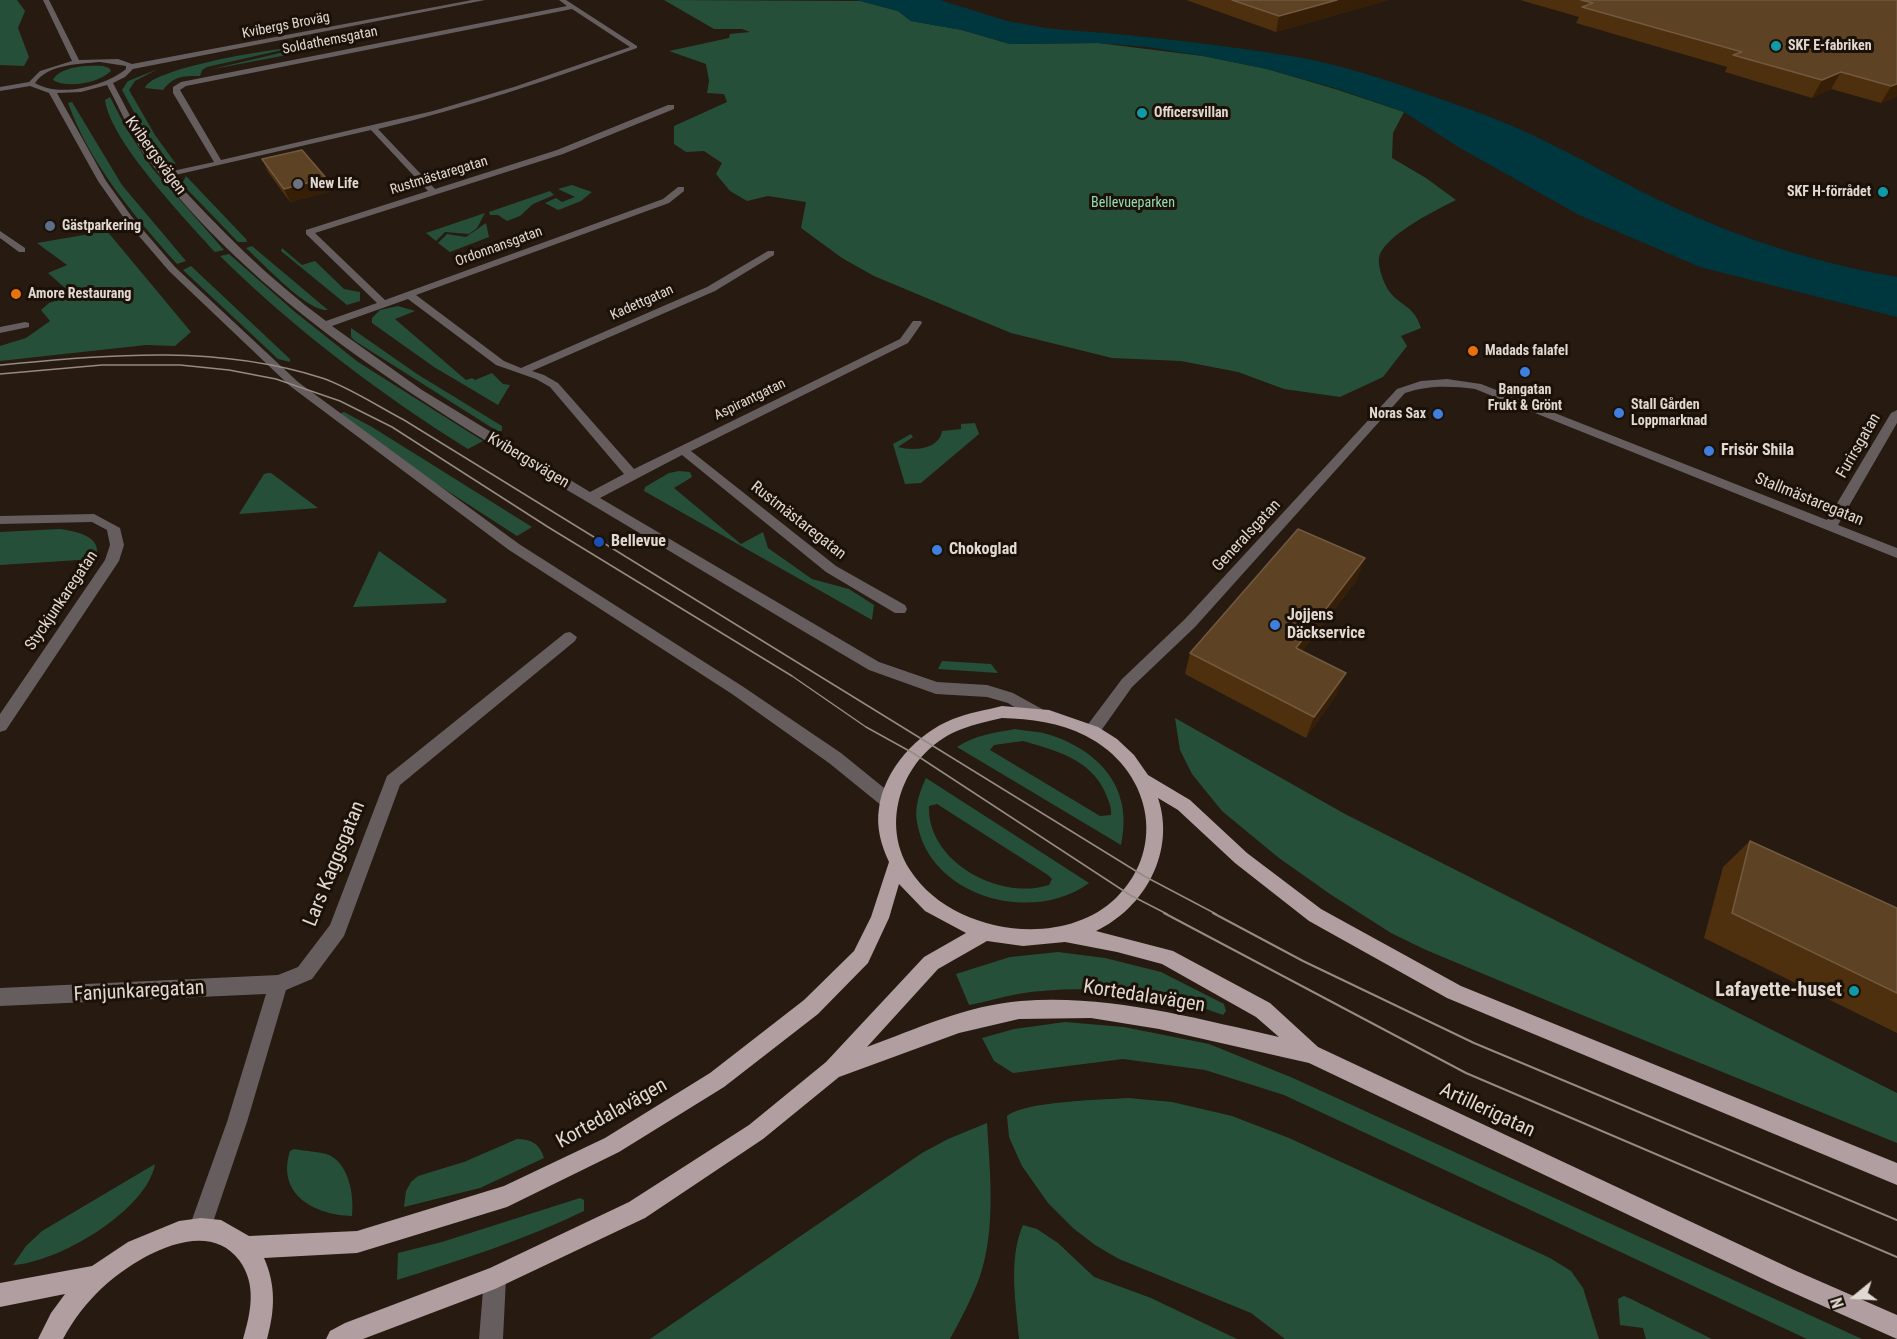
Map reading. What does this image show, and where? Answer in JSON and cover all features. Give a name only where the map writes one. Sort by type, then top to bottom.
[{"type":"main road","name":"Artillerigatan","points":[[1066,934],[1096,922],[1122,904],[1144,876],[1150,864],[1156,827],[1152,802],[1141,778],[1120,752],[1092,731],[1074,723],[1036,713],[985,714],[939,731],[903,765],[896,776],[888,801],[886,825],[897,863],[911,886],[931,906],[956,921],[985,932],[1026,938],[1066,934],[1117,943],[1166,957],[1263,1010],[1311,1054],[1786,1278],[1897,1327]]},
{"type":"main road","name":"Artillerigatan","points":[[1141,778],[1184,805],[1240,858],[1315,915],[1454,992],[1897,1174]]},
{"type":"main road","name":"Kortedalavägen","points":[[247,1247],[357,1242],[507,1196],[612,1145],[717,1080],[811,1007],[861,957],[880,918],[897,863]]},
{"type":"main road","name":"Kortedalavägen","points":[[338,1339],[353,1331],[495,1278],[637,1210],[756,1132],[833,1069],[931,963],[985,932]]},
{"type":"main road","name":"Kortedalavägen","points":[[833,1069],[959,1023],[1019,1010],[1091,1009],[1159,1020],[1311,1054]]},
{"type":"main road","points":[[50,1339],[58,1322],[98,1276],[129,1252],[161,1236],[200,1228],[224,1232],[247,1247],[261,1276],[263,1313],[255,1339]]},
{"type":"main road","points":[[0,1295],[98,1276]]},
{"type":"street","points":[[46,0],[78,63]]},
{"type":"street","points":[[436,0],[448,8]]},
{"type":"street","name":"Kvibergs Broväg","points":[[130,67],[482,0]]},
{"type":"street","points":[[166,175],[435,113],[517,89],[635,47],[562,0]]},
{"type":"street","name":"Soldathemsgatan","points":[[218,162],[177,93],[176,89],[184,84],[573,7]]},
{"type":"street","points":[[0,89],[31,84],[38,89],[52,91],[81,89],[123,76],[130,67],[123,62],[113,60],[78,63],[44,72],[34,78],[31,84]]},
{"type":"street","name":"Kvibergsvägen","points":[[109,82],[131,127],[166,175],[234,249],[323,326],[445,410],[874,666],[936,688],[987,691],[1004,696],[1036,713]]},
{"type":"street","points":[[52,91],[102,181],[129,219],[172,269],[294,384],[514,548],[747,697],[835,758],[888,801]]},
{"type":"street","name":"Rustmästaregatan","points":[[383,303],[309,232],[561,152],[671,107]]},
{"type":"street","points":[[372,127],[434,193]]},
{"type":"street","name":"Ordonnansgatan","points":[[323,326],[666,201],[681,189]]},
{"type":"street","points":[[0,234],[22,250]]},
{"type":"street","name":"Kadettgatan","points":[[521,372],[711,289],[771,253]]},
{"type":"street","points":[[408,294],[500,363],[540,377],[554,386],[632,475]]},
{"type":"street","name":"Aspirantgatan","points":[[590,498],[904,341],[917,323]]},
{"type":"street","points":[[0,330],[25,325]]},
{"type":"street","name":"Stallmästaregatan","points":[[1438,381],[1477,386],[1897,553]]},
{"type":"street","name":"Generalsgatan","points":[[1092,731],[1127,683],[1190,623],[1401,391],[1438,381]]},
{"type":"street","name":"Furirsgatan","points":[[1830,526],[1897,413]]},
{"type":"street","name":"Rustmästaregatan","points":[[683,450],[831,569],[900,609]]},
{"type":"street","name":"Styckjunkaregatan","points":[[0,520],[94,518],[113,528],[117,546],[112,561],[0,726]]},
{"type":"street","name":"Lars Kaggsgatan","points":[[278,984],[305,973],[337,930],[393,781],[570,637]]},
{"type":"street","points":[[200,1228],[237,1122],[278,984]]},
{"type":"street","name":"Fanjunkaregatan","points":[[0,997],[278,984]]},
{"type":"street","points":[[491,1339],[495,1278]]},
{"type":"green space","points":[[0,0],[17,0],[25,11],[18,28],[29,57],[24,66],[0,65]]},
{"type":"green space","name":"Bellevueparken","points":[[664,0],[861,1],[898,11],[911,21],[962,30],[1010,44],[1098,43],[1203,56],[1267,69],[1404,112],[1393,133],[1392,158],[1426,178],[1456,200],[1404,229],[1387,244],[1379,256],[1380,272],[1389,291],[1411,310],[1421,328],[1401,336],[1407,346],[1383,377],[1340,397],[1284,389],[1238,372],[1181,361],[1112,358],[1011,333],[874,276],[842,258],[801,228],[806,202],[768,196],[747,201],[730,191],[716,174],[722,163],[704,151],[686,152],[674,144],[674,126],[727,102],[724,94],[707,93],[709,81],[706,64],[669,51],[729,38],[730,34],[750,32],[742,29],[714,29]]},
{"type":"green space","points":[[360,34],[366,40],[208,70],[297,49],[302,45]]},
{"type":"green space","points":[[291,48],[207,67],[202,70],[200,76],[179,78],[163,90],[145,88],[152,81],[188,67],[236,56]]},
{"type":"green space","points":[[103,66],[111,71],[99,79],[74,84],[59,83],[53,80],[68,69]]},
{"type":"green space","points":[[158,69],[135,81],[129,90],[155,135],[176,164],[165,162],[122,90],[128,81]]},
{"type":"green space","points":[[110,97],[126,128],[152,168],[224,250],[215,252],[151,180],[120,137],[110,117],[105,100]]},
{"type":"green space","points":[[72,102],[122,185],[186,261],[177,264],[129,208],[88,147],[68,103]]},
{"type":"green space","points":[[186,176],[247,242],[238,242],[182,184]]},
{"type":"green space","points":[[572,185],[592,192],[581,201],[558,210],[545,203],[556,198],[562,202],[575,197],[558,189]]},
{"type":"green space","points":[[550,191],[554,195],[533,204],[520,216],[507,221],[498,215],[490,215],[489,212]]},
{"type":"green space","points":[[485,213],[477,228],[469,234],[445,232],[436,241],[426,233]]},
{"type":"green space","points":[[486,223],[489,237],[450,252],[438,243],[447,234],[466,237]]},
{"type":"green space","points":[[107,231],[191,332],[175,346],[146,345],[0,361],[0,346],[26,338],[50,321],[41,310],[49,303],[73,295],[48,273],[67,265],[37,243]]},
{"type":"green space","points":[[252,246],[328,310],[319,309],[297,295],[246,248]]},
{"type":"green space","points":[[282,248],[302,265],[315,261],[344,289],[360,292],[360,301],[347,305],[281,251]]},
{"type":"green space","points":[[229,254],[295,312],[358,362],[483,441],[468,449],[370,383],[308,335],[220,256]]},
{"type":"green space","points":[[191,266],[290,359],[290,362],[278,359],[183,270]]},
{"type":"green space","points":[[398,306],[415,311],[395,319],[466,380],[472,378],[475,380],[492,373],[503,384],[510,385],[498,405],[434,367],[372,323],[372,318],[380,310]]},
{"type":"green space","points":[[351,328],[417,374],[502,426],[502,431],[497,431],[355,341],[351,337]]},
{"type":"green space","points":[[344,412],[372,427],[532,527],[517,536],[409,466],[342,416],[341,413]]},
{"type":"green space","points":[[975,423],[979,434],[921,483],[905,484],[893,444],[911,434],[913,437],[898,447],[924,448],[936,442],[942,431],[961,429],[961,424]]},
{"type":"green space","points":[[690,472],[692,477],[674,488],[741,544],[763,532],[768,548],[812,579],[849,589],[874,605],[872,620],[644,491],[645,487],[669,473]]},
{"type":"green space","points":[[271,473],[318,508],[239,514],[264,474]]},
{"type":"green space","points":[[60,529],[74,531],[93,540],[97,551],[95,559],[0,565],[0,532]]},
{"type":"green space","points":[[379,551],[447,600],[445,603],[353,607]]},
{"type":"green space","points":[[942,661],[991,664],[998,673],[938,669]]},
{"type":"green space","points":[[1175,718],[1345,814],[1897,1093],[1897,1143],[1565,1008],[1391,933],[1279,858],[1222,811],[1192,774],[1180,750]]},
{"type":"green space","points":[[1015,729],[1039,732],[1066,741],[1083,750],[1109,774],[1122,806],[1124,825],[1121,845],[957,747],[978,737]],"holes":[[[1023,741],[1059,752],[1090,771],[1105,792],[1111,815],[1100,816],[990,750],[994,745]]]},
{"type":"green space","points":[[926,778],[1089,883],[1066,896],[1040,902],[1013,902],[986,896],[962,885],[941,869],[925,848],[916,811]],"holes":[[[937,804],[1052,879],[1049,885],[1030,888],[1009,887],[989,882],[970,872],[953,860],[940,844],[932,826],[929,806]]]},
{"type":"green space","points":[[1058,952],[1105,958],[1161,972],[1224,1004],[1226,1011],[1223,1015],[1174,1000],[1148,995],[1070,989],[1018,994],[969,1005],[956,974],[1010,957]]},
{"type":"green space","points":[[1065,1022],[1124,1027],[1209,1044],[1293,1078],[1862,1339],[1807,1339],[1284,1095],[1205,1070],[1123,1059],[1013,1073],[994,1061],[982,1038],[1014,1029]]},
{"type":"green space","points":[[1128,1098],[1172,1102],[1232,1116],[1289,1138],[1550,1258],[1571,1271],[1583,1288],[1599,1339],[1285,1339],[1251,1313],[1119,1259],[1095,1245],[1073,1228],[1048,1203],[1022,1166],[1009,1137],[1007,1116],[1016,1111],[1046,1104]]},
{"type":"green space","points":[[987,1123],[991,1200],[985,1258],[977,1284],[950,1339],[650,1339],[922,1153],[948,1139]]},
{"type":"green space","points":[[517,1139],[534,1143],[544,1158],[480,1188],[404,1207],[406,1191],[418,1176],[464,1162]]},
{"type":"green space","points":[[294,1149],[331,1156],[343,1167],[349,1183],[352,1216],[338,1215],[312,1207],[294,1191],[289,1180],[287,1166],[290,1151]]},
{"type":"green space","points":[[155,1164],[148,1182],[136,1199],[98,1231],[53,1255],[13,1265],[26,1246],[42,1231]]},
{"type":"green space","points":[[580,1198],[584,1200],[584,1211],[492,1249],[397,1280],[398,1253],[442,1242]]},
{"type":"green space","points":[[1023,1225],[1037,1229],[1058,1243],[1094,1277],[1151,1298],[1237,1339],[1019,1339],[1014,1267],[1018,1238]]},
{"type":"green space","points":[[1624,1296],[1712,1339],[1646,1339],[1643,1328],[1620,1325],[1618,1299]]},
{"type":"water","points":[[856,0],[940,0],[1007,21],[1035,26],[1252,50],[1297,57],[1366,74],[1518,128],[1659,200],[1725,229],[1827,262],[1897,277],[1897,317],[1700,267],[1579,215],[1460,148],[1404,112],[1335,88],[1267,69],[1148,47],[1098,43],[1010,44],[962,30],[911,21],[898,11]]},
{"type":"building","points":[[1232,0],[1337,0],[1279,16]]},
{"type":"building","name":"SKF E-fabriken","points":[[1581,0],[1897,0],[1897,84],[1891,86],[1841,72],[1822,80],[1733,55],[1742,52],[1582,7],[1593,3]]},
{"type":"building","points":[[302,150],[326,178],[284,189],[262,159]]},
{"type":"building","name":"Jojjens Däckservice","points":[[1298,529],[1365,558],[1296,648],[1346,673],[1314,717],[1190,653]]},
{"type":"building","points":[[1750,841],[1897,908],[1897,993],[1732,913]]},
{"type":"tram line","points":[[0,365],[122,356],[202,356],[282,367],[322,378],[343,387],[404,420],[1144,876],[1216,914]]},
{"type":"tram line","points":[[0,374],[102,365],[180,365],[229,370],[276,379],[340,401],[392,427],[548,527],[792,676],[866,727],[913,753],[1130,895],[1167,914]]},
{"type":"tram line","points":[[1164,913],[1466,1073],[1897,1257]]},
{"type":"tram line","points":[[1213,913],[1303,961],[1474,1043],[1897,1220]]},
{"type":"place","name":"SKF E-fabriken","points":[[1776,46]]},
{"type":"place","name":"Officersvillan","points":[[1142,113]]},
{"type":"place","name":"New Life","points":[[298,184]]},
{"type":"place","name":"SKF H-förrådet","points":[[1883,192]]},
{"type":"place","name":"Gästparkering","points":[[50,226]]},
{"type":"place","name":"Amore Restaurang","points":[[16,294]]},
{"type":"place","name":"Madads falafel","points":[[1473,351]]},
{"type":"place","name":"Bangatan Frukt & Grönt","points":[[1525,372]]},
{"type":"place","name":"Stall Gården Loppmarknad","points":[[1619,413]]},
{"type":"place","name":"Noras Sax","points":[[1438,414]]},
{"type":"place","name":"Frisör Shila","points":[[1709,451]]},
{"type":"place","name":"Bellevue","points":[[599,542]]},
{"type":"place","name":"Chokoglad","points":[[937,550]]},
{"type":"place","name":"Jojjens Däckservice","points":[[1275,625]]},
{"type":"place","name":"Lafayette-huset","points":[[1854,991]]}]
